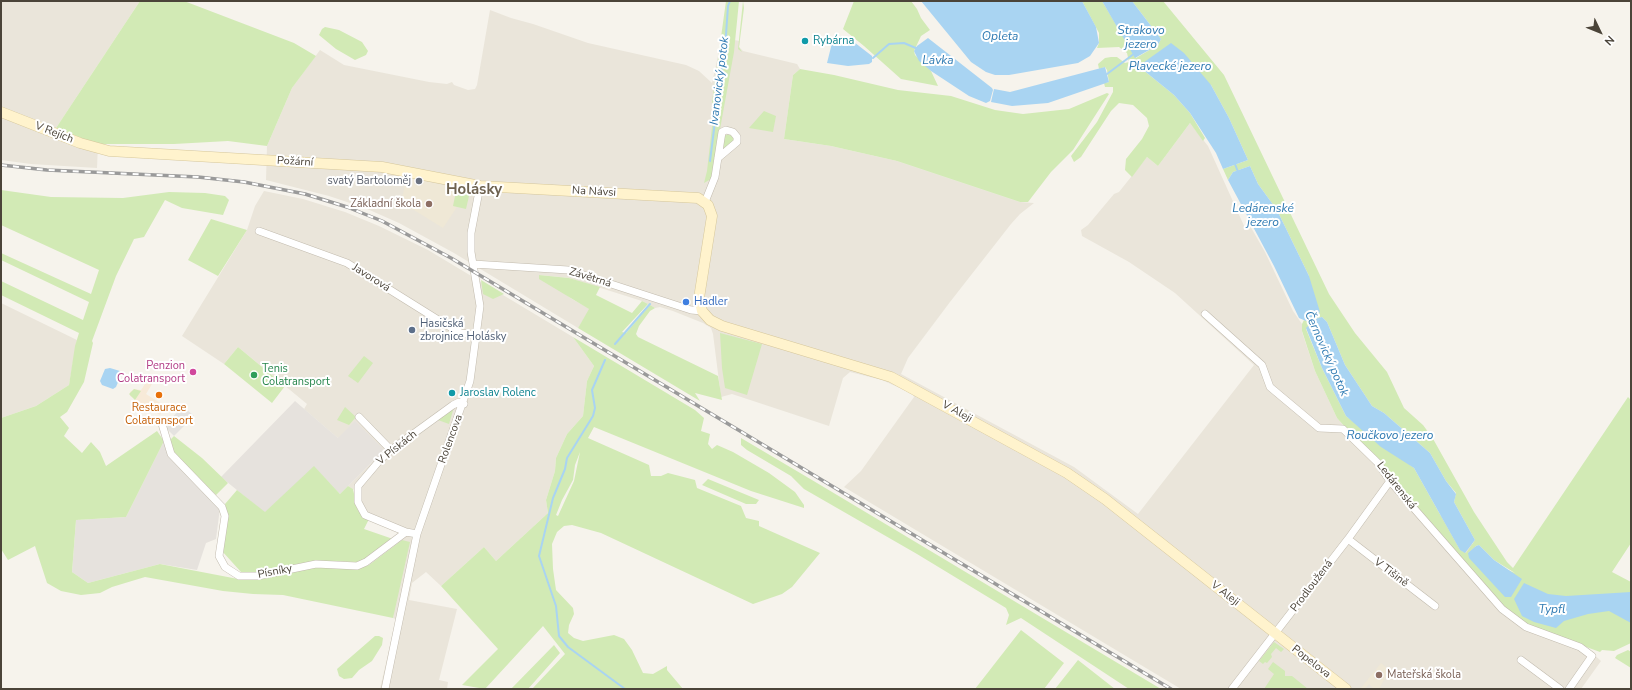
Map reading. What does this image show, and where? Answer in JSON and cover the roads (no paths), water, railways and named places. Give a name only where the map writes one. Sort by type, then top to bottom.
[{"type":"street","name":"V Rejích","points":[[1,112],[80,143],[109,151]]},
{"type":"street","name":"Požární","points":[[109,151],[389,168],[480,186]]},
{"type":"street","points":[[702,311],[699,295],[712,216],[710,208],[705,202],[712,188],[718,158]]},
{"type":"street","name":"Na Návsi","points":[[480,186],[689,196],[698,198],[705,202]]},
{"type":"street","name":"Rolencova","points":[[385,689],[418,534],[464,404],[470,381],[480,306],[471,252],[471,226],[480,186]]},
{"type":"street","name":"Javorová","points":[[259,231],[347,263],[461,333],[477,335]]},
{"type":"street","name":"Závětrná","points":[[473,264],[568,270],[690,310],[702,311]]},
{"type":"street","name":"V Aleji","points":[[702,311],[716,324],[891,377],[1067,473],[1105,499],[1276,634]]},
{"type":"street","name":"Ledárenská","points":[[1205,314],[1262,365],[1270,386],[1319,428],[1343,429],[1378,463],[1390,481],[1502,609],[1526,627],[1580,647],[1592,656],[1569,689]]},
{"type":"street","name":"V Pískách","points":[[406,532],[365,515],[358,502],[358,486],[380,460],[391,450],[453,405],[459,402],[464,404]]},
{"type":"street","points":[[359,417],[391,450]]},
{"type":"street","name":"Písníky","points":[[158,421],[162,424],[171,454],[222,507],[225,516],[218,556],[225,567],[238,576],[258,576],[316,564],[357,566],[366,562],[406,532]]},
{"type":"street","name":"Prodloužená","points":[[1232,689],[1348,540],[1390,481]]},
{"type":"street","points":[[406,532],[418,534]]},
{"type":"street","name":"V Tišině","points":[[1348,540],[1435,606]]},
{"type":"street","name":"Popelova","points":[[1276,634],[1346,689]]},
{"type":"street","points":[[1521,660],[1560,689]]},
{"type":"water","name":"Opleta","points":[[921,1],[1082,1],[1096,27],[1099,43],[1090,56],[1078,63],[1009,75],[995,75],[986,72],[971,62]]},
{"type":"water","name":"Strakovo jezero","points":[[1102,1],[1132,1],[1161,39],[1158,45],[1135,58]]},
{"type":"water","points":[[840,36],[850,39],[872,56],[872,62],[869,64],[848,66],[827,63],[832,43]]},
{"type":"water","name":"Lávka","points":[[928,38],[992,88],[993,90],[990,101],[986,103],[969,96],[931,71],[919,61],[914,51],[917,46]]},
{"type":"water","name":"Plavecké jezero","points":[[1171,43],[1184,53],[1211,85],[1229,118],[1248,160],[1223,169],[1216,153],[1190,113],[1174,95],[1142,69],[1140,65]]},
{"type":"water","points":[[1105,67],[1109,82],[1048,103],[1012,106],[991,102],[994,89],[1010,92]]},
{"type":"water","name":"Ledárenské jezero","points":[[1250,166],[1258,184],[1277,210],[1309,276],[1320,312],[1306,321],[1299,318],[1274,266],[1228,180],[1233,172]]},
{"type":"water","name":"Roučkovo jezero","points":[[1322,317],[1327,322],[1345,365],[1372,406],[1384,413],[1430,453],[1446,481],[1456,494],[1454,502],[1475,540],[1465,553],[1460,550],[1414,468],[1381,447],[1346,416],[1322,368],[1306,328],[1315,319]]},
{"type":"water","points":[[110,368],[120,371],[121,375],[116,387],[113,389],[102,385],[100,381],[105,369]]},
{"type":"water","points":[[1479,545],[1494,560],[1522,579],[1511,597],[1505,597],[1469,558],[1468,553]]},
{"type":"water","name":"Typfl","points":[[1524,583],[1548,594],[1566,596],[1631,592],[1631,623],[1609,611],[1588,614],[1564,621],[1556,628],[1534,622],[1522,616],[1514,599]]},
{"type":"waterway","name":"Ivanovický potok","points":[[710,161],[726,35],[728,6],[730,1]]},
{"type":"waterway","points":[[873,58],[889,44],[904,43],[918,49]]},
{"type":"waterway","points":[[1107,74],[1135,53]]},
{"type":"waterway","name":"Černovický potok","points":[[1235,164],[1238,172]]},
{"type":"waterway","name":"Ivanovický potok","points":[[615,344],[650,304]]},
{"type":"waterway","name":"Ivanovický potok","points":[[605,360],[592,390],[595,408],[593,416],[567,458],[565,469],[553,498],[539,556],[556,606],[559,636],[568,647],[625,689]]},
{"type":"railway","points":[[1,165],[47,170],[198,177],[244,182],[305,194],[347,207],[382,221],[451,258],[1171,689]]},
{"type":"place","name":"Rybárna","points":[[805,41]]},
{"type":"place","name":"svatý Bartoloměj","points":[[419,181]]},
{"type":"place","name":"Základní škola","points":[[429,204]]},
{"type":"place","name":"Hadler","points":[[686,302]]},
{"type":"place","name":"Hasičská zbrojnice Holásky","points":[[412,330]]},
{"type":"place","name":"Penzion Colatransport","points":[[193,372]]},
{"type":"place","name":"Tenis Colatransport","points":[[254,375]]},
{"type":"place","name":"Jaroslav Rolenc","points":[[452,393]]},
{"type":"place","name":"Restaurace Colatransport","points":[[159,395]]},
{"type":"place","name":"Mateřská škola","points":[[1379,675]]},
{"type":"district","name":"Holásky","points":[[474,190]]}]
